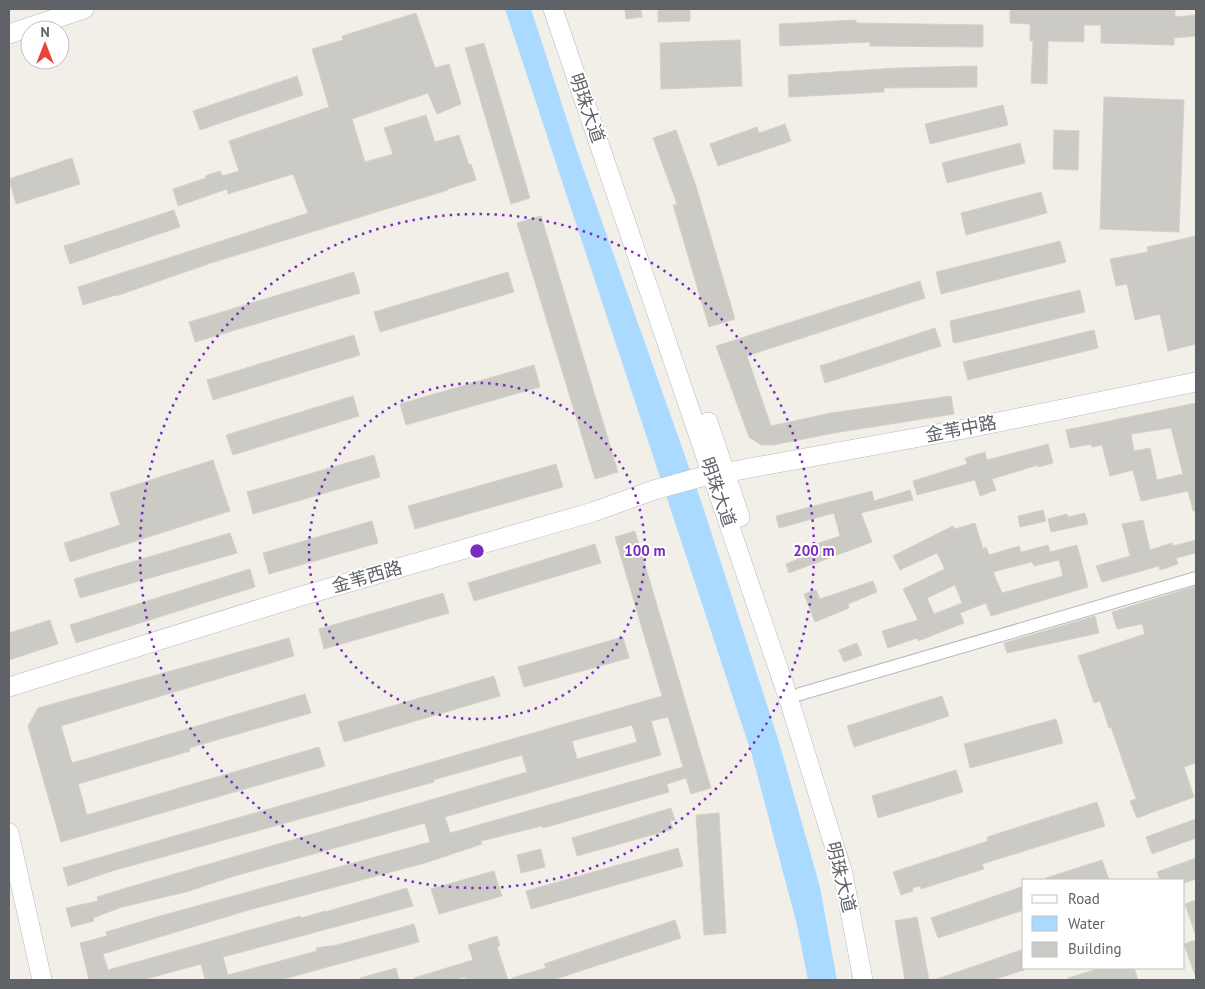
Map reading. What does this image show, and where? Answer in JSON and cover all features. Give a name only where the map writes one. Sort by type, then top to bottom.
[{"type":"main road","points":[[9,23],[52,9]]},
{"type":"main road","points":[[9,34],[84,9]]},
{"type":"main road","name":"明珠大道","points":[[553,9],[789,700],[843,874],[864,980]]},
{"type":"main road","name":"明珠大道","points":[[566,9],[713,474],[800,694],[854,870],[876,980]]},
{"type":"main road","name":"金苇中路","points":[[713,474],[964,429],[1196,382]]},
{"type":"main road","name":"金苇西路","points":[[9,687],[298,597],[593,512],[654,490],[713,474]]},
{"type":"main road","points":[[9,833],[42,980]]},
{"type":"street","points":[[800,694],[1196,578]]},
{"type":"water","points":[[505,9],[531,9],[578,154],[702,504],[779,742],[820,887],[837,980],[808,980],[797,925],[752,755]]},
{"type":"building","points":[[625,9],[641,9],[642,17],[626,19]]},
{"type":"building","points":[[658,9],[690,9],[690,21],[658,22]]},
{"type":"building","points":[[1010,9],[1175,9],[1175,17],[1196,15],[1196,36],[1174,38],[1174,45],[1101,43],[1101,25],[1084,25],[1084,42],[1048,41],[1047,84],[1031,83],[1033,41],[1030,41],[1030,24],[1010,23]]},
{"type":"building","points":[[416,13],[435,68],[449,64],[461,104],[437,114],[428,93],[352,119],[365,162],[393,154],[384,128],[426,115],[435,142],[459,135],[476,180],[83,305],[78,287],[308,213],[293,174],[228,194],[227,189],[178,206],[173,189],[206,178],[205,176],[220,171],[222,176],[239,171],[229,141],[329,107],[312,49],[343,40],[342,36]]},
{"type":"building","points":[[856,20],[856,23],[983,25],[983,47],[870,46],[870,42],[780,46],[779,24]]},
{"type":"building","points":[[740,40],[742,86],[661,89],[660,43]]},
{"type":"building","points":[[484,43],[530,198],[511,204],[465,48]]},
{"type":"building","points":[[977,66],[977,87],[884,88],[884,92],[789,97],[788,75],[897,68]]},
{"type":"building","points":[[297,76],[303,95],[200,130],[193,111]]},
{"type":"building","points":[[1104,97],[1184,100],[1179,232],[1100,229]]},
{"type":"building","points":[[1003,105],[1008,125],[930,144],[925,124]]},
{"type":"building","points":[[785,124],[791,141],[718,166],[710,144],[757,127],[759,133]]},
{"type":"building","points":[[676,130],[695,183],[735,319],[709,327],[673,205],[677,204],[653,138]]},
{"type":"building","points":[[1054,130],[1079,131],[1078,170],[1053,169]]},
{"type":"building","points":[[1020,143],[1025,163],[947,183],[942,163]]},
{"type":"building","points":[[72,158],[80,184],[16,204],[9,179]]},
{"type":"building","points":[[1041,192],[1047,213],[966,235],[961,213]]},
{"type":"building","points":[[174,210],[180,227],[70,264],[64,246]]},
{"type":"building","points":[[541,216],[618,472],[595,479],[517,223]]},
{"type":"building","points":[[1196,236],[1196,344],[1168,351],[1160,314],[1135,320],[1127,284],[1116,286],[1110,259],[1148,252],[1147,247]]},
{"type":"building","points":[[1060,241],[1066,262],[941,294],[936,272]]},
{"type":"building","points":[[354,272],[360,293],[195,342],[189,322]]},
{"type":"building","points":[[508,272],[514,292],[380,332],[374,312]]},
{"type":"building","points":[[920,281],[925,298],[747,356],[771,426],[831,413],[951,396],[954,414],[834,433],[773,445],[761,445],[749,437],[716,346]]},
{"type":"building","points":[[1080,290],[1085,312],[956,343],[953,342],[950,321]]},
{"type":"building","points":[[935,328],[941,346],[825,383],[820,366]]},
{"type":"building","points":[[1094,330],[1098,348],[968,380],[963,362]]},
{"type":"building","points":[[354,335],[360,355],[213,400],[207,380]]},
{"type":"building","points":[[534,365],[540,387],[406,425],[400,404]]},
{"type":"building","points":[[353,396],[359,416],[233,455],[226,435]]},
{"type":"building","points":[[1196,403],[1196,511],[1193,511],[1188,491],[1141,501],[1133,470],[1110,476],[1102,445],[1092,447],[1091,444],[1070,448],[1066,430]],"holes":[[[1171,428],[1183,474],[1157,480],[1150,448],[1134,451],[1131,434]]]},
{"type":"building","points":[[1048,444],[1053,463],[1038,467],[1038,465],[992,479],[996,490],[980,496],[975,480],[917,495],[913,481],[967,464],[965,458],[985,452],[987,460]]},
{"type":"building","points":[[374,455],[380,477],[253,514],[247,492]]},
{"type":"building","points":[[213,460],[230,511],[70,562],[64,543],[120,525],[110,493]]},
{"type":"building","points":[[556,464],[563,487],[415,529],[408,506]]},
{"type":"building","points":[[910,490],[913,500],[861,513],[872,542],[789,573],[786,564],[812,553],[810,546],[840,536],[834,513],[779,528],[776,516],[872,491],[874,501]]},
{"type":"building","points":[[1043,510],[1046,521],[1020,527],[1018,516]]},
{"type":"building","points":[[1085,513],[1088,524],[1051,532],[1048,519],[1067,514],[1068,517]]},
{"type":"building","points":[[1143,520],[1150,550],[1172,543],[1173,546],[1196,540],[1196,553],[1176,558],[1178,564],[1160,570],[1159,566],[1102,582],[1096,566],[1130,556],[1122,524]]},
{"type":"building","points":[[372,521],[378,543],[269,574],[263,553]]},
{"type":"building","points":[[975,523],[983,549],[986,547],[989,555],[1019,546],[1021,552],[1048,545],[1050,552],[1077,545],[1088,587],[991,616],[986,603],[960,613],[964,623],[918,641],[917,638],[888,648],[882,631],[918,620],[903,589],[945,569],[937,553],[900,570],[893,556],[953,526],[955,529]],"holes":[[[1059,560],[1063,576],[1002,593],[993,572],[1032,562],[1034,566]],[[955,585],[962,603],[934,614],[927,598]]]},
{"type":"building","points":[[635,531],[711,788],[691,794],[686,778],[667,784],[669,792],[543,828],[542,826],[481,841],[482,844],[425,863],[249,910],[103,954],[108,970],[407,888],[413,906],[223,957],[228,975],[317,951],[316,948],[337,945],[414,924],[419,942],[280,980],[205,980],[201,964],[142,980],[89,980],[80,943],[107,936],[106,932],[160,916],[430,842],[425,823],[231,877],[186,892],[122,907],[93,918],[94,921],[71,927],[66,908],[98,901],[97,897],[126,888],[527,772],[522,755],[433,780],[434,782],[112,871],[68,886],[63,868],[662,696],[615,537]],"holes":[[[668,717],[683,767],[450,833],[445,817],[661,755],[651,721]],[[632,725],[637,742],[577,759],[572,741]]]},
{"type":"building","points":[[230,533],[237,553],[80,598],[74,579]]},
{"type":"building","points":[[595,544],[601,563],[474,601],[468,583]]},
{"type":"building","points":[[250,569],[255,587],[76,643],[70,625]]},
{"type":"building","points":[[873,581],[877,592],[848,604],[849,608],[815,622],[804,594],[816,590],[820,599]]},
{"type":"building","points":[[1196,586],[1196,763],[1184,767],[1194,797],[1137,818],[1130,801],[1136,799],[1111,727],[1109,728],[1100,701],[1094,703],[1078,656],[1145,634],[1142,624],[1117,629],[1112,612]]},
{"type":"building","points":[[443,593],[449,613],[324,649],[319,629]]},
{"type":"building","points":[[1095,616],[1099,633],[1007,653],[1004,643]]},
{"type":"building","points":[[50,620],[58,644],[9,660],[9,633]]},
{"type":"building","points":[[623,637],[629,658],[524,687],[518,667]]},
{"type":"building","points":[[289,638],[294,656],[61,726],[72,763],[305,694],[311,713],[189,748],[190,751],[78,784],[87,815],[319,747],[325,766],[61,842],[28,726],[38,708]]},
{"type":"building","points":[[857,643],[862,655],[844,662],[839,650]]},
{"type":"building","points":[[494,676],[500,696],[344,742],[338,722]]},
{"type":"building","points":[[942,696],[949,716],[854,747],[847,726]]},
{"type":"building","points":[[1056,719],[1063,743],[970,768],[964,744]]},
{"type":"building","points":[[956,770],[963,792],[878,818],[872,796]]},
{"type":"building","points":[[1097,802],[1105,826],[982,864],[984,869],[921,889],[920,886],[912,888],[913,891],[901,895],[893,872],[988,841],[987,837]]},
{"type":"building","points":[[671,808],[675,820],[670,821],[673,829],[577,856],[572,838]]},
{"type":"building","points":[[719,813],[726,933],[704,935],[696,815]]},
{"type":"building","points":[[1196,819],[1196,838],[1152,854],[1146,837]]},
{"type":"building","points":[[678,848],[683,866],[531,909],[526,891]]},
{"type":"building","points":[[541,849],[545,867],[521,873],[517,855]]},
{"type":"building","points":[[1196,858],[1196,879],[1185,883],[1185,879],[1160,879],[1157,872]]},
{"type":"building","points":[[1102,860],[1109,879],[1046,879]]},
{"type":"building","points":[[494,871],[502,896],[439,914],[431,889]]},
{"type":"building","points":[[1022,887],[1022,911],[938,938],[931,918]]},
{"type":"building","points":[[1196,900],[1196,933],[1195,933],[1185,904]]},
{"type":"building","points":[[917,917],[929,980],[905,980],[895,921]]},
{"type":"building","points":[[675,920],[681,938],[553,980],[513,980],[512,978],[546,968],[544,964]]},
{"type":"building","points":[[497,936],[500,946],[497,947],[508,980],[465,980],[465,977],[455,980],[415,980],[414,978],[473,960],[468,945]]},
{"type":"building","points":[[1196,940],[1196,975],[1185,947],[1185,944]]},
{"type":"building","points":[[1022,950],[1022,969],[1024,970],[993,980],[934,980]]},
{"type":"building","points":[[396,968],[399,980],[360,980],[360,978]]},
{"type":"building","points":[[1098,969],[1134,969],[1138,980],[1068,980],[1068,978]]}]
